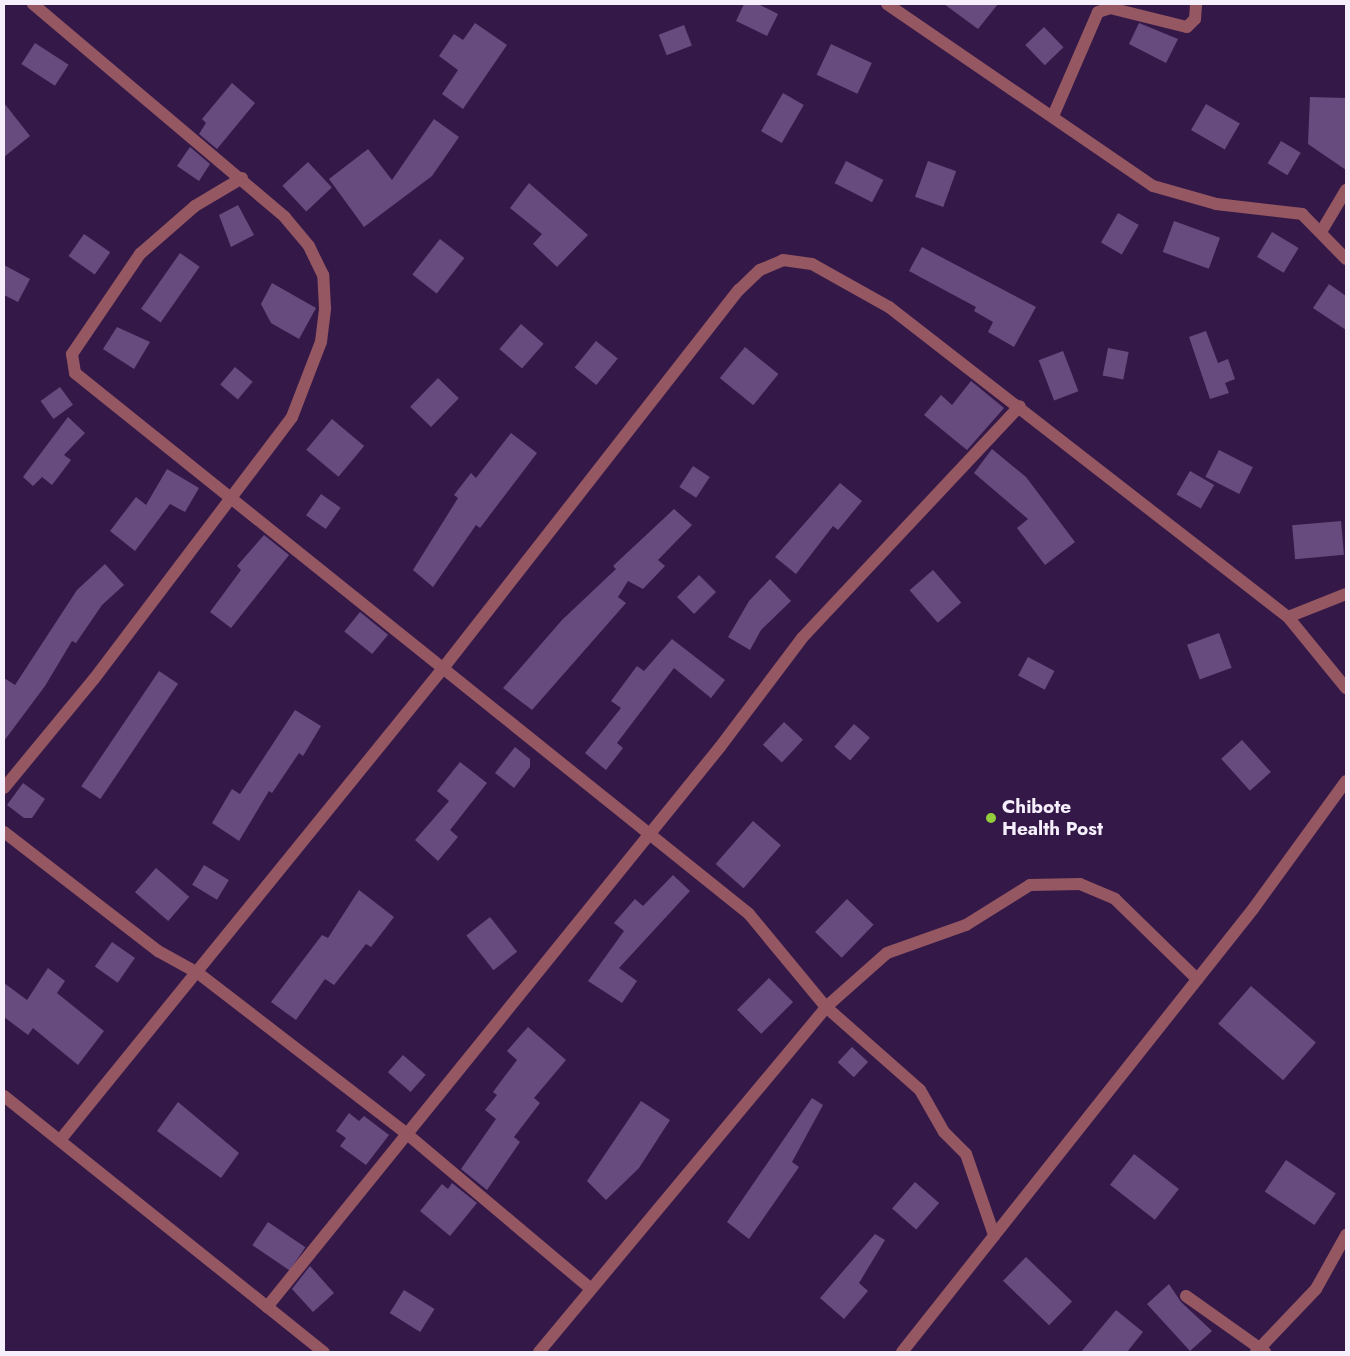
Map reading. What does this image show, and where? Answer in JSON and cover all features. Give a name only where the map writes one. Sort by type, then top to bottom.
[{"type":"street","points":[[4,788],[292,417],[321,342],[326,308],[323,275],[309,246],[242,178],[98,63],[33,4]]},
{"type":"street","points":[[887,4],[1153,186],[1230,206],[1292,211],[1321,232],[1346,259]]},
{"type":"street","points":[[1053,116],[1098,12],[1110,8],[1187,27],[1195,19],[1196,4]]},
{"type":"street","points":[[242,178],[195,206],[140,254],[87,327],[71,364],[83,381],[233,495],[651,834],[768,932],[826,1007],[920,1090],[941,1128],[966,1154],[994,1235]]},
{"type":"street","points":[[1321,232],[1346,190]]},
{"type":"street","points":[[61,1140],[444,667],[646,406],[760,270],[783,260],[812,264],[846,279],[1020,406],[1288,617],[1346,688]]},
{"type":"street","points":[[267,1307],[651,834],[824,612],[1020,406]]},
{"type":"street","points":[[1288,617],[1346,594]]},
{"type":"street","points":[[902,1352],[1197,979],[1346,781]]},
{"type":"street","points":[[4,832],[158,951],[198,973],[406,1134],[590,1288]]},
{"type":"street","points":[[539,1352],[590,1288],[826,1007],[887,954],[966,925],[1012,893],[1047,884],[1080,884],[1115,899],[1197,979]]},
{"type":"street","points":[[4,1096],[324,1352]]},
{"type":"street","points":[[1186,1296],[1260,1351],[1316,1289],[1346,1235]]},
{"type":"building","points":[[744,4],[758,4],[778,14],[767,36],[736,21]]},
{"type":"building","points":[[944,4],[998,4],[978,29]]},
{"type":"building","points":[[475,23],[507,45],[463,109],[442,94],[458,70],[439,56],[454,34],[463,40]]},
{"type":"building","points":[[1139,23],[1178,39],[1166,63],[1129,44]]},
{"type":"building","points":[[684,25],[692,46],[667,55],[659,35]]},
{"type":"building","points":[[1044,27],[1063,47],[1045,65],[1025,45]]},
{"type":"building","points":[[35,43],[69,65],[55,86],[21,64]]},
{"type":"building","points":[[831,44],[872,63],[857,94],[817,75]]},
{"type":"building","points":[[232,83],[255,103],[217,149],[199,134],[206,123],[202,119]]},
{"type":"building","points":[[783,93],[804,105],[782,143],[761,131]]},
{"type":"building","points":[[1310,97],[1346,98],[1346,170],[1308,144]]},
{"type":"building","points":[[4,103],[30,136],[4,157]]},
{"type":"building","points":[[1206,104],[1240,124],[1225,149],[1191,130]]},
{"type":"building","points":[[434,119],[459,137],[432,176],[364,227],[329,179],[368,149],[392,180]]},
{"type":"building","points":[[1281,141],[1301,153],[1287,175],[1268,163]]},
{"type":"building","points":[[190,147],[210,164],[199,181],[177,166]]},
{"type":"building","points":[[846,161],[883,180],[872,202],[835,183]]},
{"type":"building","points":[[928,161],[956,171],[943,207],[915,197]]},
{"type":"building","points":[[308,162],[332,188],[306,211],[282,186]]},
{"type":"building","points":[[529,183],[588,235],[557,267],[533,244],[542,234],[510,208]]},
{"type":"building","points":[[238,205],[254,235],[231,247],[219,215]]},
{"type":"building","points":[[1118,213],[1139,225],[1122,254],[1101,242]]},
{"type":"building","points":[[1174,221],[1220,238],[1209,269],[1163,252]]},
{"type":"building","points":[[1272,232],[1299,248],[1284,273],[1257,257]]},
{"type":"building","points":[[84,234],[110,252],[95,274],[69,256]]},
{"type":"building","points":[[440,239],[464,258],[437,294],[412,274]]},
{"type":"building","points":[[922,247],[1036,307],[1014,347],[988,332],[993,322],[974,311],[976,307],[909,271]]},
{"type":"building","points":[[180,253],[200,267],[161,322],[141,309]]},
{"type":"building","points":[[4,265],[30,279],[18,302],[4,295]]},
{"type":"building","points":[[272,283],[316,308],[299,339],[271,323],[261,304]]},
{"type":"building","points":[[1329,284],[1346,296],[1346,330],[1313,308]]},
{"type":"building","points":[[521,324],[544,344],[522,369],[499,349]]},
{"type":"building","points":[[117,327],[150,342],[134,369],[103,349]]},
{"type":"building","points":[[1206,331],[1218,363],[1228,359],[1235,379],[1225,383],[1229,393],[1210,399],[1189,337]]},
{"type":"building","points":[[596,341],[618,359],[596,385],[575,367]]},
{"type":"building","points":[[745,347],[778,374],[753,405],[720,378]]},
{"type":"building","points":[[1108,348],[1129,352],[1123,379],[1103,375]]},
{"type":"building","points":[[1063,351],[1078,391],[1054,400],[1039,360]]},
{"type":"building","points":[[235,367],[253,382],[238,399],[220,385]]},
{"type":"building","points":[[438,378],[459,398],[431,427],[410,407]]},
{"type":"building","points":[[971,381],[1004,408],[967,450],[924,415],[941,395],[952,405]]},
{"type":"building","points":[[60,387],[73,405],[54,419],[41,401]]},
{"type":"building","points":[[68,417],[85,433],[64,455],[71,460],[52,485],[42,477],[33,486],[23,477]]},
{"type":"building","points":[[332,419],[364,446],[338,477],[306,450]]},
{"type":"building","points":[[511,433],[537,453],[480,528],[476,525],[433,587],[413,570],[458,498],[454,495],[471,473],[476,478]]},
{"type":"building","points":[[992,449],[1026,477],[1075,542],[1045,565],[1017,528],[1028,519],[974,473]]},
{"type":"building","points":[[1219,450],[1253,467],[1239,494],[1205,477]]},
{"type":"building","points":[[693,466],[710,477],[696,498],[679,487]]},
{"type":"building","points":[[167,469],[199,488],[185,512],[170,504],[135,551],[110,531],[136,497],[146,505]]},
{"type":"building","points":[[1190,471],[1214,485],[1201,508],[1176,494]]},
{"type":"building","points":[[840,483],[862,501],[838,530],[833,526],[796,574],[775,557]]},
{"type":"building","points":[[321,494],[341,508],[326,529],[306,515]]},
{"type":"building","points":[[674,509],[692,525],[658,560],[665,566],[643,589],[628,581],[618,597],[626,603],[532,710],[503,688],[562,620],[616,569],[613,566]]},
{"type":"building","points":[[1341,521],[1344,555],[1295,559],[1292,525]]},
{"type":"building","points":[[264,535],[289,555],[231,628],[210,612],[241,570],[237,566]]},
{"type":"building","points":[[105,564],[124,585],[102,605],[76,643],[72,641],[45,686],[4,741],[4,678],[15,685],[77,590]]},
{"type":"building","points":[[933,570],[961,602],[938,623],[910,590]]},
{"type":"building","points":[[699,575],[716,592],[694,614],[677,597]]},
{"type":"building","points":[[770,579],[791,601],[761,630],[750,650],[728,637],[749,601]]},
{"type":"building","points":[[360,612],[388,635],[372,654],[344,631]]},
{"type":"building","points":[[1219,633],[1232,668],[1200,679],[1187,645]]},
{"type":"building","points":[[672,639],[725,680],[711,698],[674,668],[617,743],[623,748],[606,770],[585,753],[621,708],[611,701],[637,666],[644,671]]},
{"type":"building","points":[[1028,657],[1054,671],[1045,690],[1018,676]]},
{"type":"building","points":[[159,671],[178,684],[100,799],[81,786]]},
{"type":"building","points":[[295,710],[321,726],[303,756],[299,753],[272,793],[269,791],[239,841],[212,823],[232,789],[240,794]]},
{"type":"building","points":[[784,722],[803,740],[782,762],[763,745]]},
{"type":"building","points":[[854,724],[870,738],[850,760],[834,747]]},
{"type":"building","points":[[1242,740],[1271,772],[1250,791],[1221,759]]},
{"type":"building","points":[[515,747],[530,759],[530,767],[514,788],[495,773]]},
{"type":"building","points":[[460,762],[487,783],[450,830],[458,837],[438,861],[415,840],[449,801],[437,791]]},
{"type":"building","points":[[23,783],[45,799],[32,818],[24,818],[7,805]]},
{"type":"building","points":[[753,821],[781,845],[744,888],[716,864]]},
{"type":"building","points":[[204,865],[229,880],[217,900],[192,885]]},
{"type":"building","points":[[156,868],[189,897],[168,921],[135,892]]},
{"type":"building","points":[[673,875],[690,891],[619,968],[637,981],[622,1003],[588,981],[624,931],[614,923],[635,899],[643,906]]},
{"type":"building","points":[[359,890],[394,917],[371,947],[366,944],[334,985],[325,979],[296,1020],[271,1002],[322,935],[328,938]]},
{"type":"building","points":[[847,899],[874,925],[842,958],[815,932]]},
{"type":"building","points":[[490,917],[517,952],[493,970],[466,935]]},
{"type":"building","points":[[112,942],[135,958],[118,983],[95,967]]},
{"type":"building","points":[[48,968],[65,981],[57,993],[104,1031],[78,1065],[33,1028],[28,1035],[4,1017],[4,983],[27,1000]]},
{"type":"building","points":[[769,978],[793,1002],[761,1034],[737,1010]]},
{"type":"building","points":[[1251,986],[1316,1042],[1283,1080],[1218,1024]]},
{"type":"building","points":[[528,1027],[566,1060],[534,1098],[540,1103],[514,1137],[520,1142],[487,1190],[461,1169],[496,1119],[485,1110],[497,1095],[493,1092],[517,1060],[507,1051]]},
{"type":"building","points":[[852,1047],[868,1062],[854,1077],[838,1062]]},
{"type":"building","points":[[403,1055],[426,1075],[411,1092],[388,1072]]},
{"type":"building","points":[[812,1098],[823,1105],[792,1162],[799,1167],[749,1239],[727,1222]]},
{"type":"building","points":[[641,1101],[670,1120],[639,1168],[606,1200],[587,1181]]},
{"type":"building","points":[[178,1102],[239,1153],[221,1178],[157,1131]]},
{"type":"building","points":[[349,1113],[359,1121],[364,1116],[389,1135],[366,1165],[340,1146],[346,1138],[336,1131]]},
{"type":"building","points":[[1134,1154],[1179,1189],[1155,1220],[1110,1185]]},
{"type":"building","points":[[1286,1160],[1336,1194],[1314,1225],[1265,1192]]},
{"type":"building","points":[[915,1182],[939,1203],[916,1229],[892,1208]]},
{"type":"building","points":[[452,1183],[477,1203],[450,1236],[420,1211],[442,1184],[448,1189]]},
{"type":"building","points":[[268,1222],[305,1247],[290,1270],[252,1245]]},
{"type":"building","points":[[875,1234],[885,1240],[859,1283],[868,1291],[844,1319],[820,1298]]},
{"type":"building","points":[[1026,1257],[1072,1301],[1049,1325],[1003,1281]]},
{"type":"building","points":[[310,1266],[334,1293],[313,1312],[292,1289]]},
{"type":"building","points":[[1169,1284],[1181,1302],[1212,1331],[1190,1351],[1147,1304]]},
{"type":"building","points":[[404,1290],[435,1309],[420,1332],[390,1313]]},
{"type":"building","points":[[1116,1310],[1143,1332],[1127,1352],[1081,1352]]},
{"type":"place","name":"Chibote Health Post","points":[[991,818]]}]
